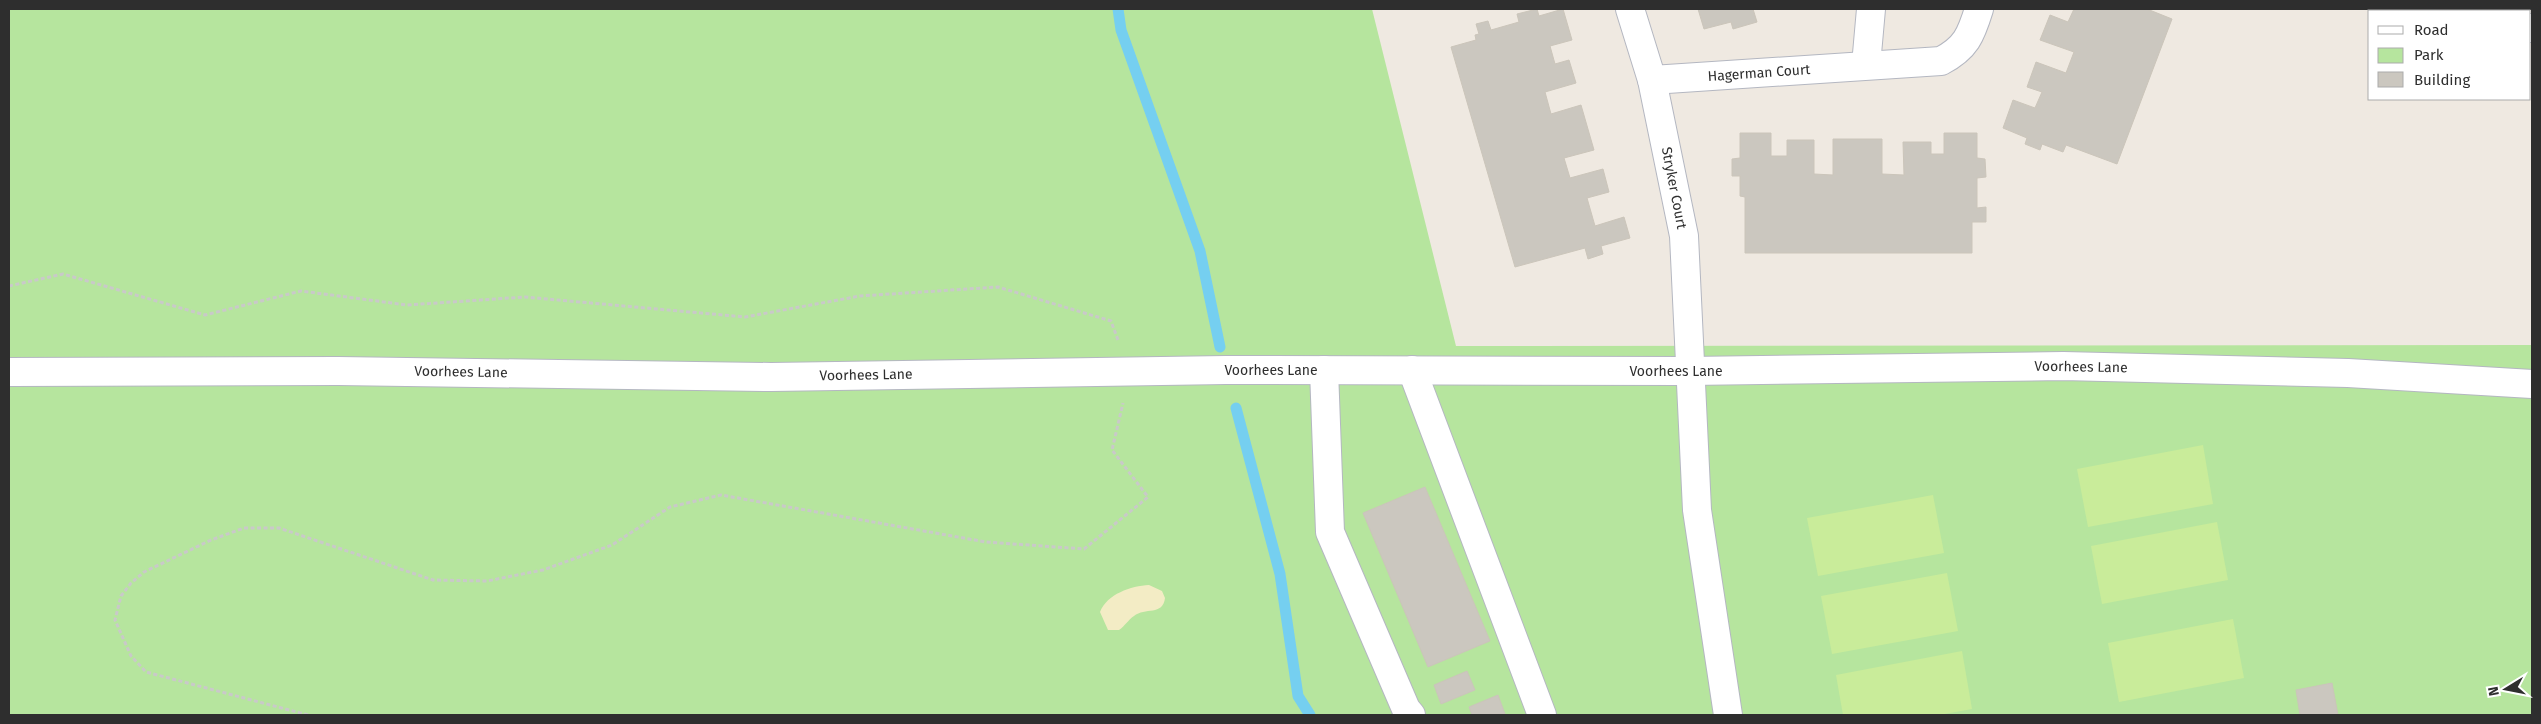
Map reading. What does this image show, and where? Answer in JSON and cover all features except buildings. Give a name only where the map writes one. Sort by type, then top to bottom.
[{"type":"street","name":"Stryker Court","points":[[1630,9],[1652,80],[1684,236],[1697,510],[1728,715]]},
{"type":"street","points":[[1866,65],[1871,9]]},
{"type":"street","name":"Hagerman Court","points":[[1652,80],[1934,62],[1957,53],[1973,28],[1979,9]]},
{"type":"street","name":"Voorhees Lane","points":[[9,372],[338,370],[771,377],[1324,370],[1689,371],[2063,366],[2348,373],[2532,384]]},
{"type":"street","points":[[1324,370],[1330,532],[1406,709],[1411,715]]},
{"type":"street","points":[[1412,370],[1542,715]]},
{"type":"path","points":[[9,286],[63,274],[205,315],[301,291],[407,306],[525,297],[745,317],[860,296],[998,287],[1111,321],[1131,372],[1112,450],[1148,498],[1084,549],[986,542],[721,495],[670,508],[612,545],[543,570],[487,581],[433,580],[279,528],[244,528],[211,540],[144,572],[131,583],[121,596],[115,620],[131,656],[146,672],[308,715]]},
{"type":"green space","points":[[9,9],[1372,9],[1456,346],[2532,345],[2532,715],[9,715]]},
{"type":"green space","points":[[2203,445],[2213,504],[2088,527],[2077,469]]},
{"type":"green space","points":[[1933,495],[1944,553],[1818,576],[1807,518]]},
{"type":"green space","points":[[2217,522],[2228,580],[2102,604],[2091,546]]},
{"type":"green space","points":[[1947,573],[1958,631],[1832,654],[1821,596]]},
{"type":"green space","points":[[2233,619],[2244,678],[2119,702],[2108,643]]},
{"type":"green space","points":[[1962,651],[1972,709],[1939,715],[1843,715],[1836,675]]},
{"type":"sand","points":[[1149,585],[1162,591],[1165,598],[1164,604],[1157,609],[1138,613],[1119,630],[1108,630],[1100,612],[1108,600],[1127,589]]},
{"type":"waterway","points":[[1118,9],[1121,30],[1200,251],[1220,347]]},
{"type":"waterway","points":[[1236,408],[1280,574],[1298,696],[1310,715]]}]
